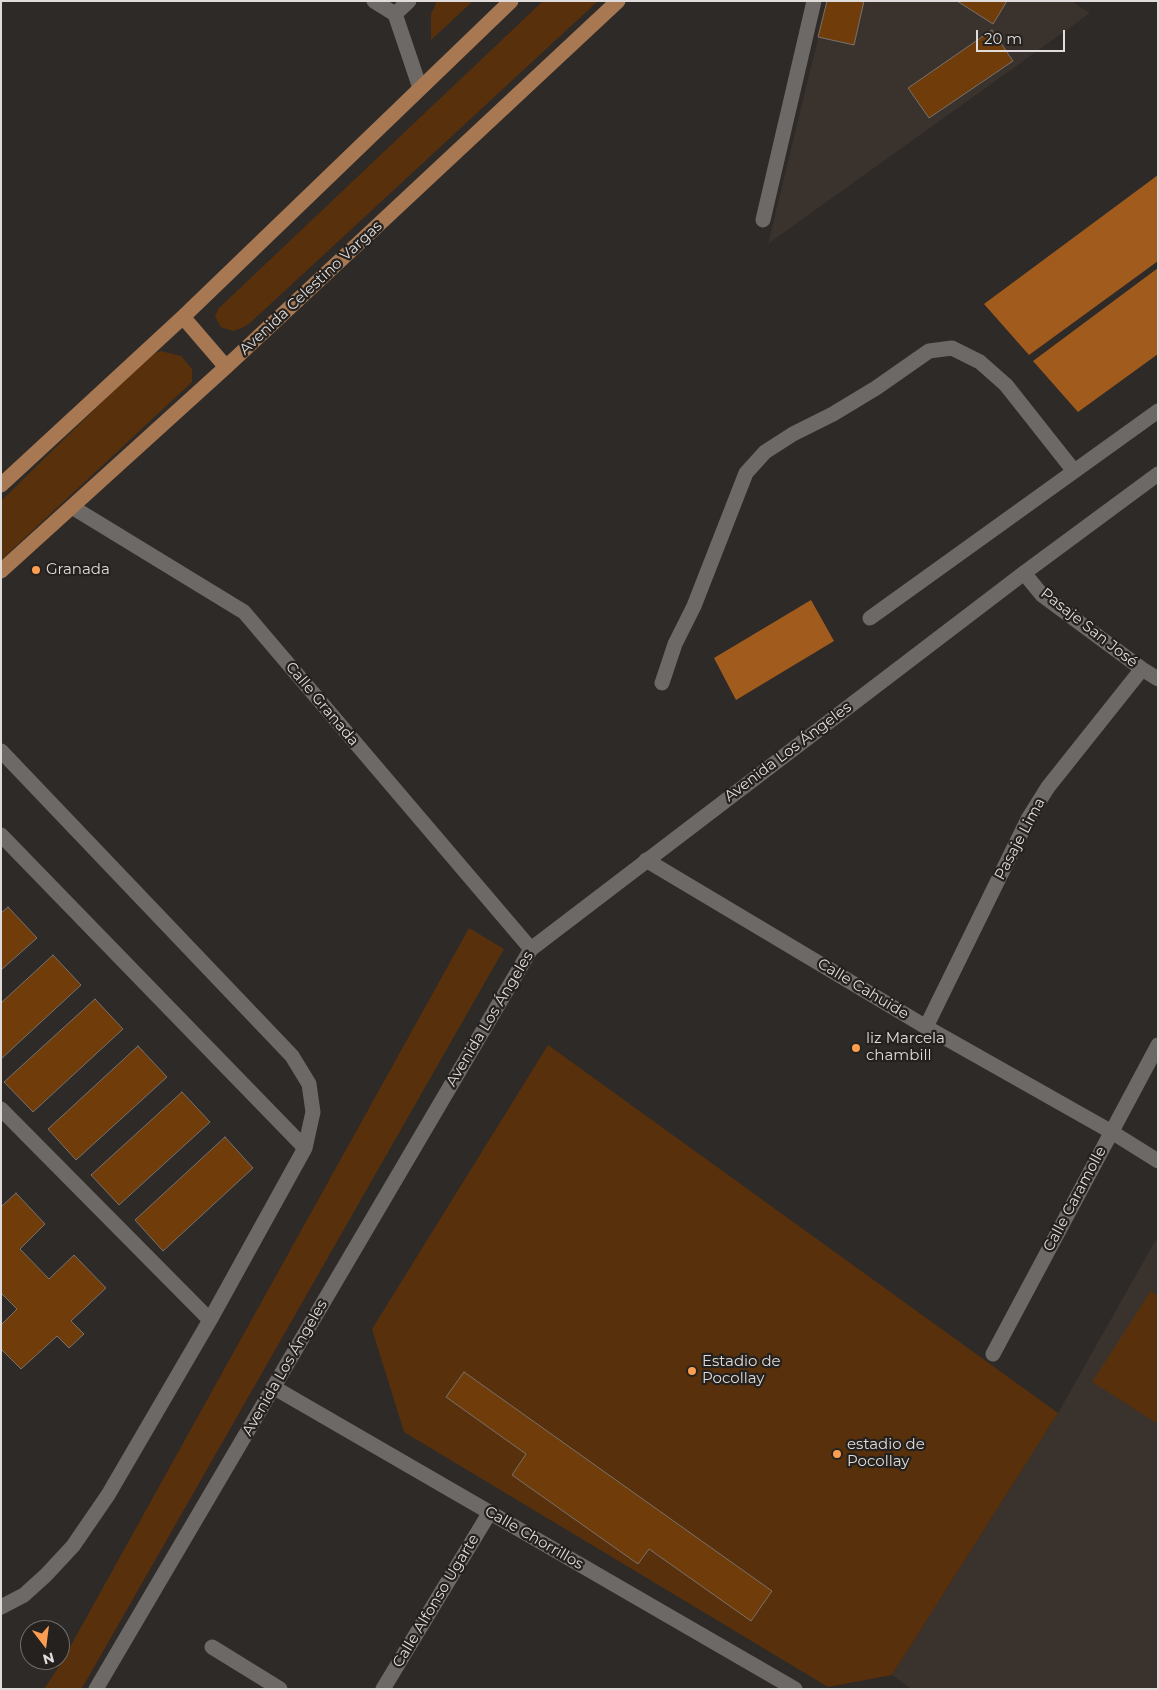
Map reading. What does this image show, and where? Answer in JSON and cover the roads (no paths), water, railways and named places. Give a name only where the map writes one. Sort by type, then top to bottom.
[{"type":"main road","points":[[1,485],[184,317],[511,1]]},
{"type":"main road","name":"Avenida Celestino Vargas","points":[[1,571],[226,367],[618,1]]},
{"type":"main road","points":[[184,317],[226,367]]},
{"type":"street","points":[[374,1],[395,14],[420,88]]},
{"type":"street","points":[[395,14],[409,1]]},
{"type":"street","points":[[763,220],[814,1]]},
{"type":"street","points":[[662,683],[746,473],[766,452],[792,434],[833,414],[876,388],[929,351],[952,348],[980,362],[1006,385],[1074,471]]},
{"type":"street","points":[[870,618],[1158,411]]},
{"type":"street","name":"Avenida Los Ángeles","points":[[96,1689],[531,949],[1024,573],[1158,474]]},
{"type":"street","name":"Calle Granada","points":[[72,506],[244,612],[531,949]]},
{"type":"street","name":"Pasaje San José","points":[[1024,573],[1042,595],[1158,679]]},
{"type":"street","name":"Pasaje Lima","points":[[926,1027],[1028,819],[1048,787],[1142,669]]},
{"type":"street","points":[[1,751],[292,1056],[309,1084],[313,1112],[305,1148],[210,1320],[108,1494],[73,1546],[46,1575],[24,1595],[1,1607]]},
{"type":"street","points":[[1,835],[305,1148]]},
{"type":"street","name":"Calle Cahuide","points":[[646,860],[926,1027],[1110,1131],[1158,1161]]},
{"type":"street","name":"Calle Caramolle","points":[[993,1354],[1110,1131],[1158,1045]]},
{"type":"street","points":[[1,1109],[210,1320]]},
{"type":"street","name":"Calle Chorrillos","points":[[273,1387],[795,1689]]},
{"type":"street","name":"Calle Alfonso Ugarte","points":[[383,1689],[490,1512]]},
{"type":"street","points":[[212,1647],[280,1689]]},
{"type":"place","name":"Granada","points":[[36,570]]},
{"type":"place","name":"liz Marcela chambill","points":[[856,1048]]},
{"type":"place","name":"Estadio de Pocollay","points":[[692,1371]]},
{"type":"place","name":"estadio de Pocollay","points":[[837,1454]]}]
